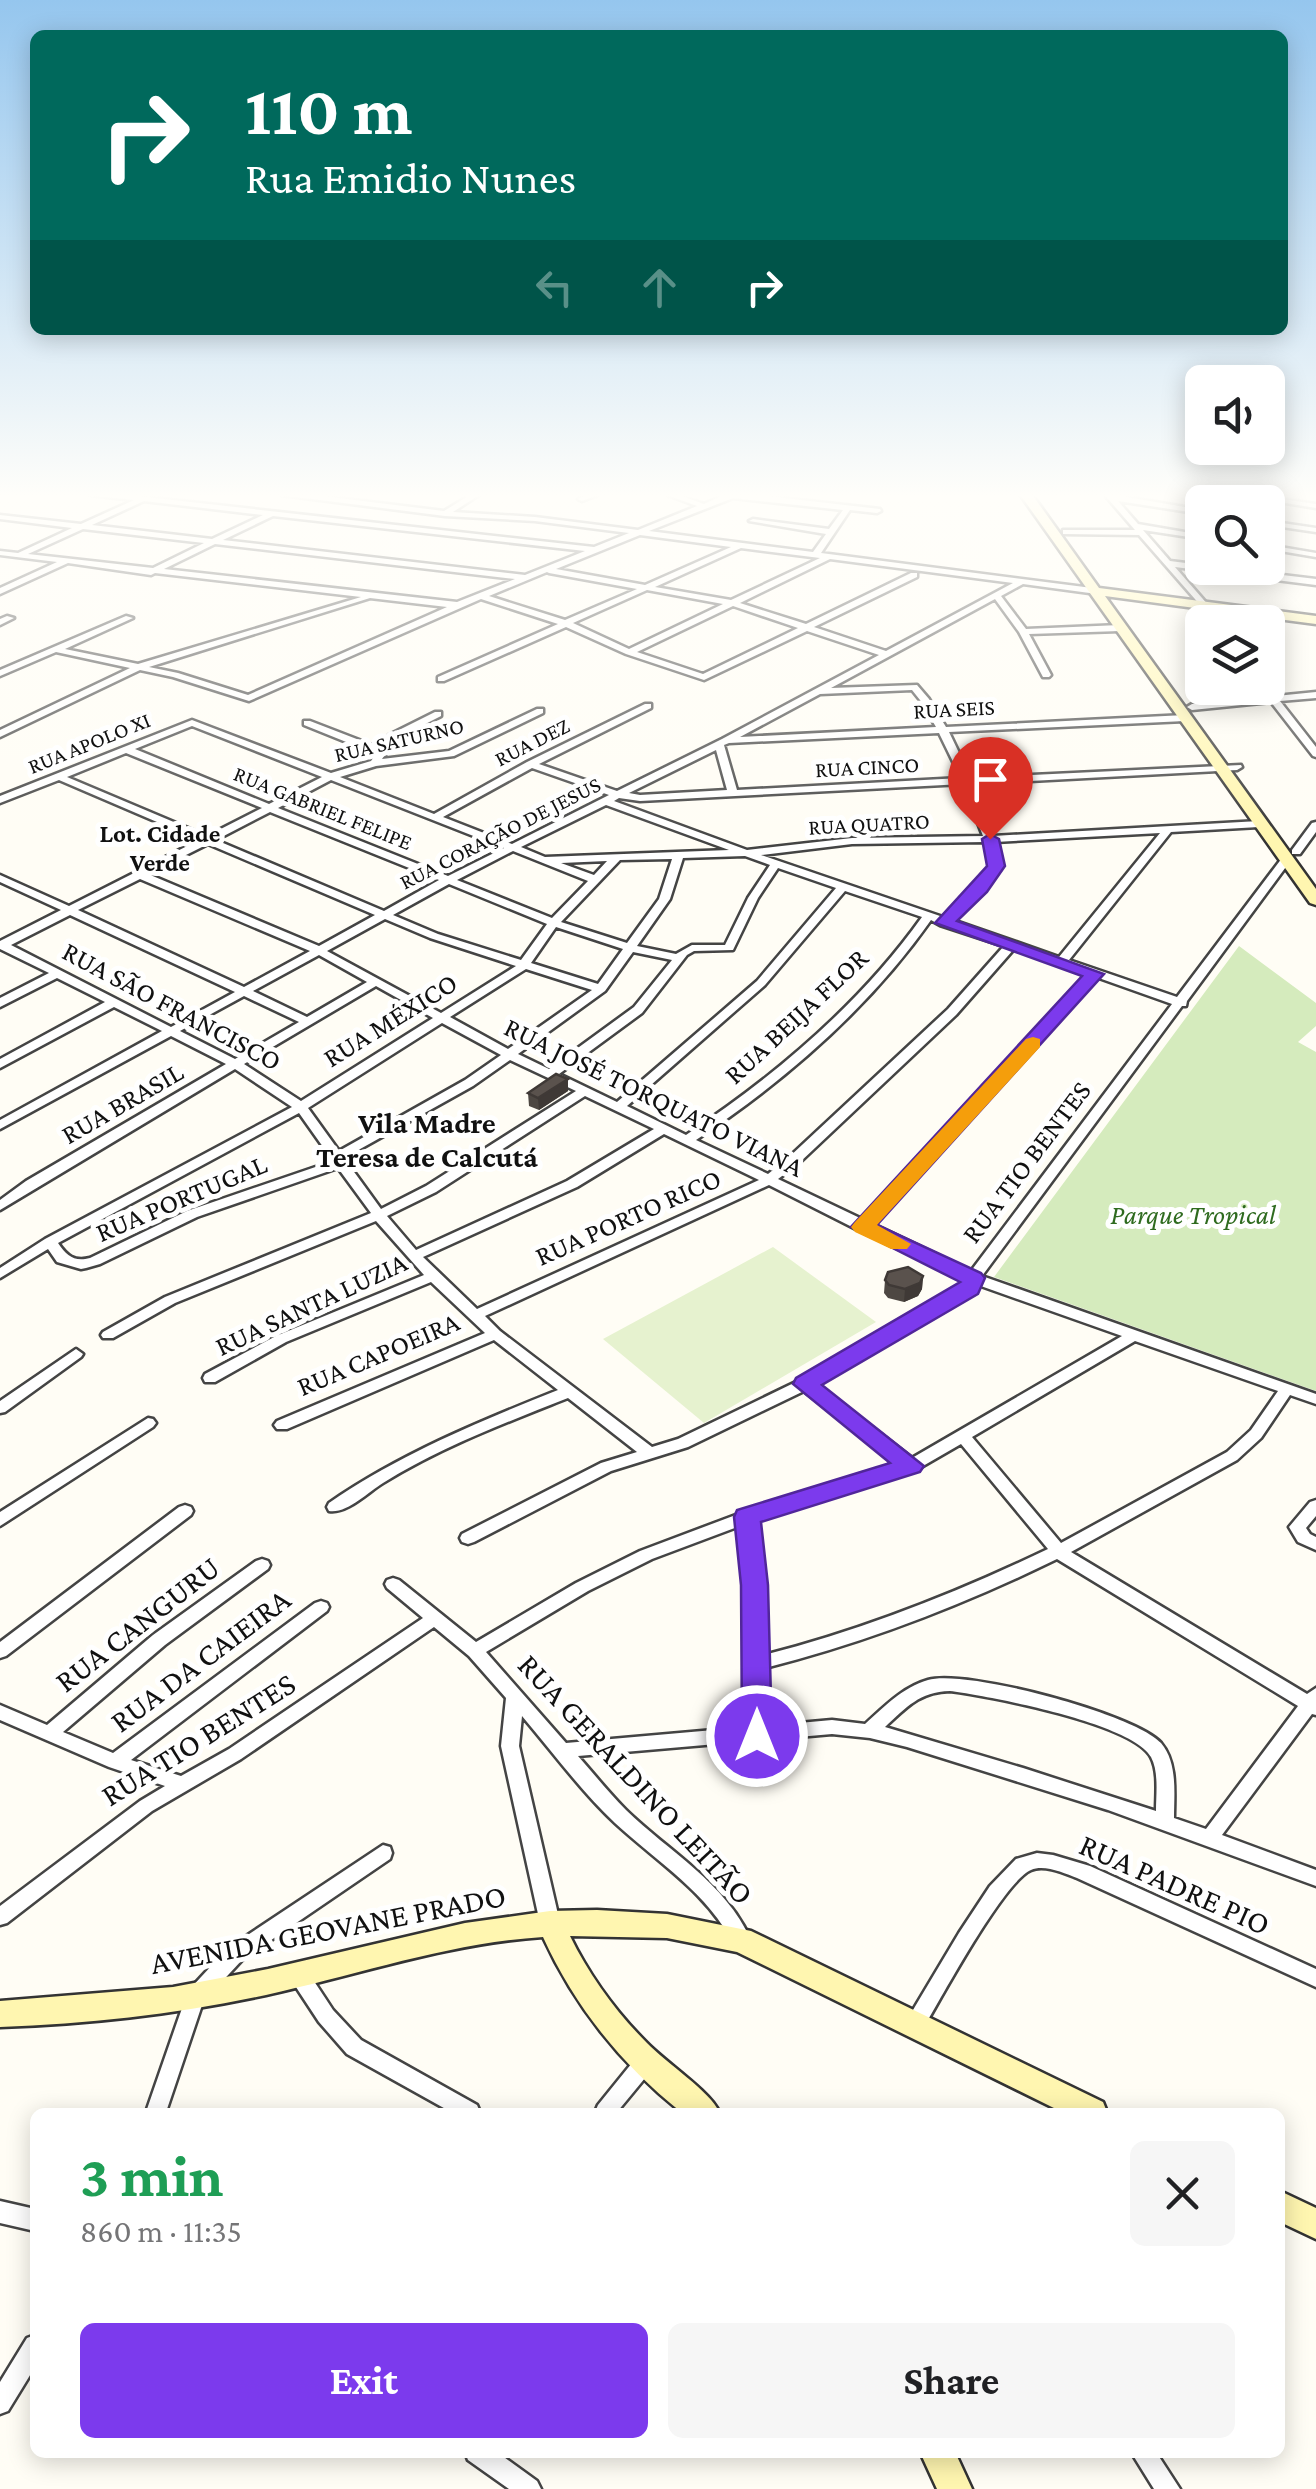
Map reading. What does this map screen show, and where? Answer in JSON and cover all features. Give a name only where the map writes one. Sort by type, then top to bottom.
[{"type":"main road","points":[[1112,609],[1120,628],[1156,666]]},
{"type":"main road","points":[[1115,609],[1286,849],[1316,900]]},
{"type":"main road","points":[[1285,621],[1316,624]]},
{"type":"main road","points":[[1230,768],[1259,824],[1316,878]]},
{"type":"main road","name":"AVENIDA GEOVANE PRADO","points":[[0,2014],[194,1997],[469,1932],[581,1920],[692,1928],[741,1940],[1084,2108]]},
{"type":"main road","points":[[550,1923],[576,1980],[643,2065],[699,2108]]},
{"type":"main road","points":[[1285,2208],[1316,2224]]},
{"type":"main road","points":[[940,2458],[955,2489]]},
{"type":"street","points":[[0,734],[139,667],[328,609]]},
{"type":"street","points":[[54,649],[139,667],[249,698],[451,609]]},
{"type":"street","points":[[523,609],[687,674],[712,675],[844,609]]},
{"type":"street","points":[[440,679],[598,609]]},
{"type":"street","points":[[629,652],[725,609]]},
{"type":"street","points":[[752,609],[886,654]]},
{"type":"street","name":"RUA CORAÇÃO DE JESUS","points":[[0,1124],[448,880],[620,795],[972,609]]},
{"type":"street","points":[[1006,609],[1046,674]]},
{"type":"street","points":[[0,673],[129,618]]},
{"type":"street","points":[[1023,632],[1120,628]]},
{"type":"street","points":[[812,691],[914,688],[941,730],[990,839],[996,866],[981,888],[944,923]]},
{"type":"street","name":"RUA SEIS","points":[[1285,698],[1316,694]]},
{"type":"street","name":"RUA SEIS","points":[[722,742],[941,730],[1189,712],[1234,705]]},
{"type":"street","points":[[1278,705],[1316,754]]},
{"type":"street","name":"RUA DEZ","points":[[436,817],[648,706]]},
{"type":"street","name":"RUA SATURNO","points":[[1,945],[330,777],[378,757],[451,754],[540,712]]},
{"type":"street","points":[[308,723],[378,757],[398,733],[438,714]]},
{"type":"street","name":"RUA APOLO XI","points":[[0,800],[192,723],[330,777]]},
{"type":"street","points":[[722,742],[733,794]]},
{"type":"street","name":"RUA GABRIEL FELIPE","points":[[125,748],[554,923],[630,948],[678,958],[692,948],[721,951],[731,945],[752,898],[776,863]]},
{"type":"street","points":[[531,764],[620,795]]},
{"type":"street","name":"RUA CINCO","points":[[620,795],[662,798],[1230,768]]},
{"type":"street","points":[[60,777],[434,936],[601,989]]},
{"type":"street","points":[[330,777],[596,880]]},
{"type":"street","points":[[0,784],[14,794]]},
{"type":"street","points":[[606,800],[944,923],[1182,1003]]},
{"type":"street","name":"RUA QUATRO","points":[[540,860],[746,853],[852,841],[990,839],[1259,824]]},
{"type":"street","name":"RUA TIO BENTES","points":[[468,1538],[606,1467],[684,1443],[805,1384],[970,1288],[973,1278],[1182,1003],[1286,849],[1316,825]]},
{"type":"street","points":[[1061,962],[1168,830]]},
{"type":"street","name":"RUA PORTUGAL","points":[[50,1242],[62,1259],[85,1264],[192,1214],[339,1160],[424,1111],[601,989],[664,899],[679,854]]},
{"type":"street","name":"RUA MÉXICO","points":[[0,1274],[50,1242],[231,1148],[523,966],[554,923],[618,857]]},
{"type":"street","name":"RUA JOSÉ TORQUATO VIANA","points":[[141,875],[318,950],[440,1020],[973,1278],[1316,1400]]},
{"type":"street","points":[[0,878],[307,1021]]},
{"type":"street","points":[[620,1106],[761,982],[842,887]]},
{"type":"street","name":"RUA BEIJA FLOR","points":[[686,1140],[740,1103],[836,1020],[883,972],[928,917]]},
{"type":"street","name":"RUA SÃO FRANCISCO","points":[[1,945],[238,1065],[300,1106],[379,1215],[432,1276],[495,1334],[649,1453]]},
{"type":"street","name":"RUA PORTO RICO","points":[[475,1315],[767,1181],[952,1012],[1010,946]]},
{"type":"street","points":[[551,1074],[638,1010],[678,958]]},
{"type":"street","points":[[0,1003],[58,973]]},
{"type":"street","points":[[863,1227],[1094,974]]},
{"type":"street","name":"RUA BRASIL","points":[[0,1206],[373,983]]},
{"type":"street","points":[[0,1064],[114,1002]]},
{"type":"street","points":[[108,1335],[226,1275],[379,1215],[474,1164],[585,1090]]},
{"type":"street","points":[[414,1256],[572,1184],[663,1129]]},
{"type":"street","name":"RUA SANTA LUZIA","points":[[210,1378],[281,1339],[432,1276]]},
{"type":"street","name":"RUA CAPOEIRA","points":[[282,1425],[495,1334]]},
{"type":"street","points":[[475,1651],[646,1555],[747,1517],[911,1466],[1134,1335]]},
{"type":"street","points":[[0,1408],[76,1354]]},
{"type":"street","points":[[805,1384],[911,1466]]},
{"type":"street","points":[[756,1664],[857,1639],[1059,1552],[1232,1456],[1256,1434],[1287,1389]]},
{"type":"street","points":[[335,1506],[368,1482],[428,1450],[570,1391]]},
{"type":"street","points":[[0,1520],[148,1424]]},
{"type":"street","points":[[964,1437],[1059,1552],[1314,1702],[1210,1836]]},
{"type":"street","points":[[1310,1541],[1298,1533],[1298,1524],[1316,1506]]},
{"type":"street","points":[[0,1651],[185,1511]]},
{"type":"street","points":[[747,1517],[755,1585],[757,1736]]},
{"type":"street","name":"RUA CANGURU","points":[[50,1732],[158,1640],[262,1564]]},
{"type":"street","name":"RUA GERALDINO LEITÃO","points":[[393,1584],[475,1651],[618,1814],[718,1902],[741,1940]]},
{"type":"street","name":"RUA DA CAIEIRA","points":[[116,1762],[321,1607]]},
{"type":"street","name":"RUA TIO BENTES","points":[[0,1916],[98,1839],[278,1726],[434,1620]]},
{"type":"street","points":[[870,1730],[928,1686],[952,1682],[1002,1690],[1106,1724],[1152,1744],[1160,1756],[1164,1777],[1165,1822]]},
{"type":"street","points":[[515,1694],[510,1746],[550,1923]]},
{"type":"street","points":[[0,1712],[116,1762],[182,1784]]},
{"type":"street","points":[[564,1750],[594,1744],[757,1736],[832,1727],[870,1730],[1210,1836],[1316,1878]]},
{"type":"street","points":[[157,2108],[194,1997],[235,1954],[384,1853]]},
{"type":"street","name":"RUA PADRE PIO","points":[[914,2026],[1003,1885],[1024,1864],[1042,1860],[1082,1872],[1316,1978]]},
{"type":"street","points":[[298,1975],[326,2016],[354,2047],[463,2108]]},
{"type":"street","points":[[608,2108],[643,2065]]},
{"type":"street","points":[[0,2212],[30,2219]]},
{"type":"street","points":[[0,2404],[30,2354]]},
{"type":"street","points":[[491,2458],[528,2489]]},
{"type":"street","points":[[1146,2458],[1168,2489]]},
{"type":"green space","name":"Parque Tropical","points":[[1239,946],[1316,1003],[1316,1026],[1298,1042],[1316,1052],[1316,1391],[994,1277]]},
{"type":"green space","points":[[773,1247],[876,1322],[704,1423],[603,1339]]},
{"type":"building","points":[[556,1074],[568,1079],[538,1098],[528,1093]]},
{"type":"building","points":[[908,1267],[923,1276],[920,1283],[905,1289],[885,1280],[888,1272]]},
{"type":"slow traffic","points":[[899,1244],[863,1227],[1033,1043]]},
{"type":"district","name":"Lot. Cidade Verde","points":[[160,848]]},
{"type":"district","name":"Vila Madre Teresa de Calcutá","points":[[427,1139]]},
{"type":"route","points":[[757,1736],[755,1585],[747,1517],[911,1466],[805,1384],[970,1288],[973,1278],[863,1227],[1094,974],[944,923],[981,888],[996,866],[990,839]]}]
